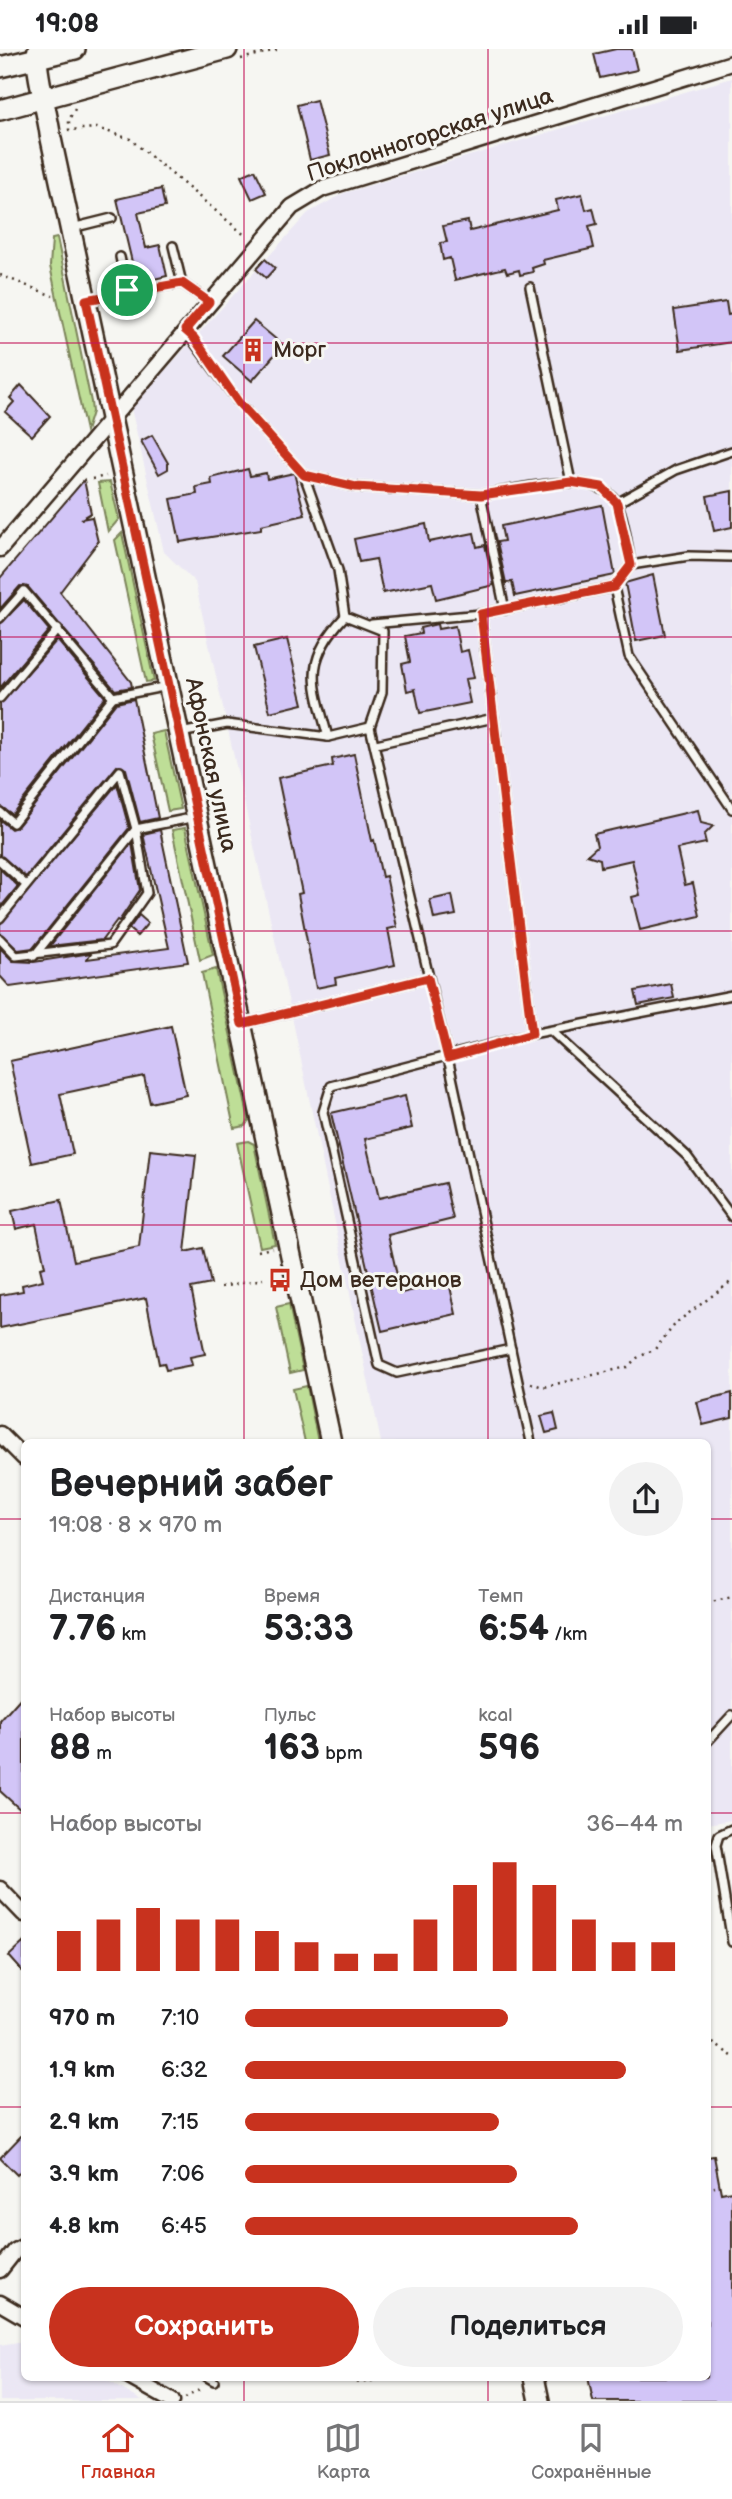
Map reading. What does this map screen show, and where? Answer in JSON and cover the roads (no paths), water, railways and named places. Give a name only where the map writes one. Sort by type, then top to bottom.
[{"type":"street","points":[[0,67],[45,52],[75,49]]},
{"type":"street","points":[[0,110],[227,49]]},
{"type":"street","name":"Афонская улица","points":[[45,52],[46,98],[110,418],[330,1439]]},
{"type":"street","name":"Поклонногорская улица","points":[[0,549],[292,207],[322,189],[732,63]]},
{"type":"street","points":[[0,1434],[21,1455]]},
{"type":"street","points":[[0,1889],[21,1911]]},
{"type":"street","points":[[0,2270],[21,2252]]},
{"type":"street","points":[[0,2303],[21,2315]]},
{"type":"street","points":[[136,2381],[172,2401]]},
{"type":"street","points":[[535,2381],[539,2401]]},
{"type":"lane","points":[[71,228],[112,218]]},
{"type":"lane","points":[[173,246],[182,283],[209,302]]},
{"type":"lane","points":[[120,257],[127,290]]},
{"type":"lane","points":[[86,300],[127,290],[139,292],[182,283]]},
{"type":"lane","points":[[530,287],[571,482]]},
{"type":"lane","points":[[185,330],[194,338],[239,403],[304,475],[338,570],[345,616]]},
{"type":"lane","points":[[617,503],[676,470],[732,451]]},
{"type":"lane","points":[[304,475],[356,487],[481,495],[571,482],[602,487],[617,503],[631,565]]},
{"type":"lane","points":[[481,495],[505,610]]},
{"type":"lane","points":[[372,624],[481,614],[614,587],[631,565],[689,556],[732,557]]},
{"type":"lane","points":[[614,587],[629,656],[732,809]]},
{"type":"lane","points":[[0,618],[24,591],[113,697]]},
{"type":"lane","points":[[481,614],[532,1034]]},
{"type":"lane","points":[[345,616],[372,624],[383,631],[382,692],[370,727],[448,1058],[530,1439]]},
{"type":"lane","points":[[328,737],[313,668],[324,639],[345,616]]},
{"type":"lane","points":[[0,698],[58,629]]},
{"type":"lane","points":[[0,812],[13,823],[113,697],[169,686]]},
{"type":"lane","points":[[376,744],[494,718]]},
{"type":"lane","points":[[179,734],[228,724],[328,737],[370,727]]},
{"type":"lane","points":[[0,918],[120,771],[136,829],[147,893],[110,945],[16,956],[0,939]]},
{"type":"lane","points":[[34,956],[136,829],[197,817]]},
{"type":"lane","points":[[0,861],[26,885]]},
{"type":"lane","points":[[242,1024],[428,978]]},
{"type":"lane","points":[[511,1349],[397,1373],[379,1365],[323,1112],[331,1086],[448,1058],[532,1034],[732,995]]},
{"type":"lane","points":[[552,1031],[688,1156],[732,1217]]},
{"type":"lane","points":[[711,1738],[732,1715]]},
{"type":"lane","points":[[732,1829],[719,1835],[716,1845],[732,1942]]},
{"type":"place","name":"Морг","points":[[253,350]]},
{"type":"place","name":"Дом ветеранов","points":[[280,1280]]}]
